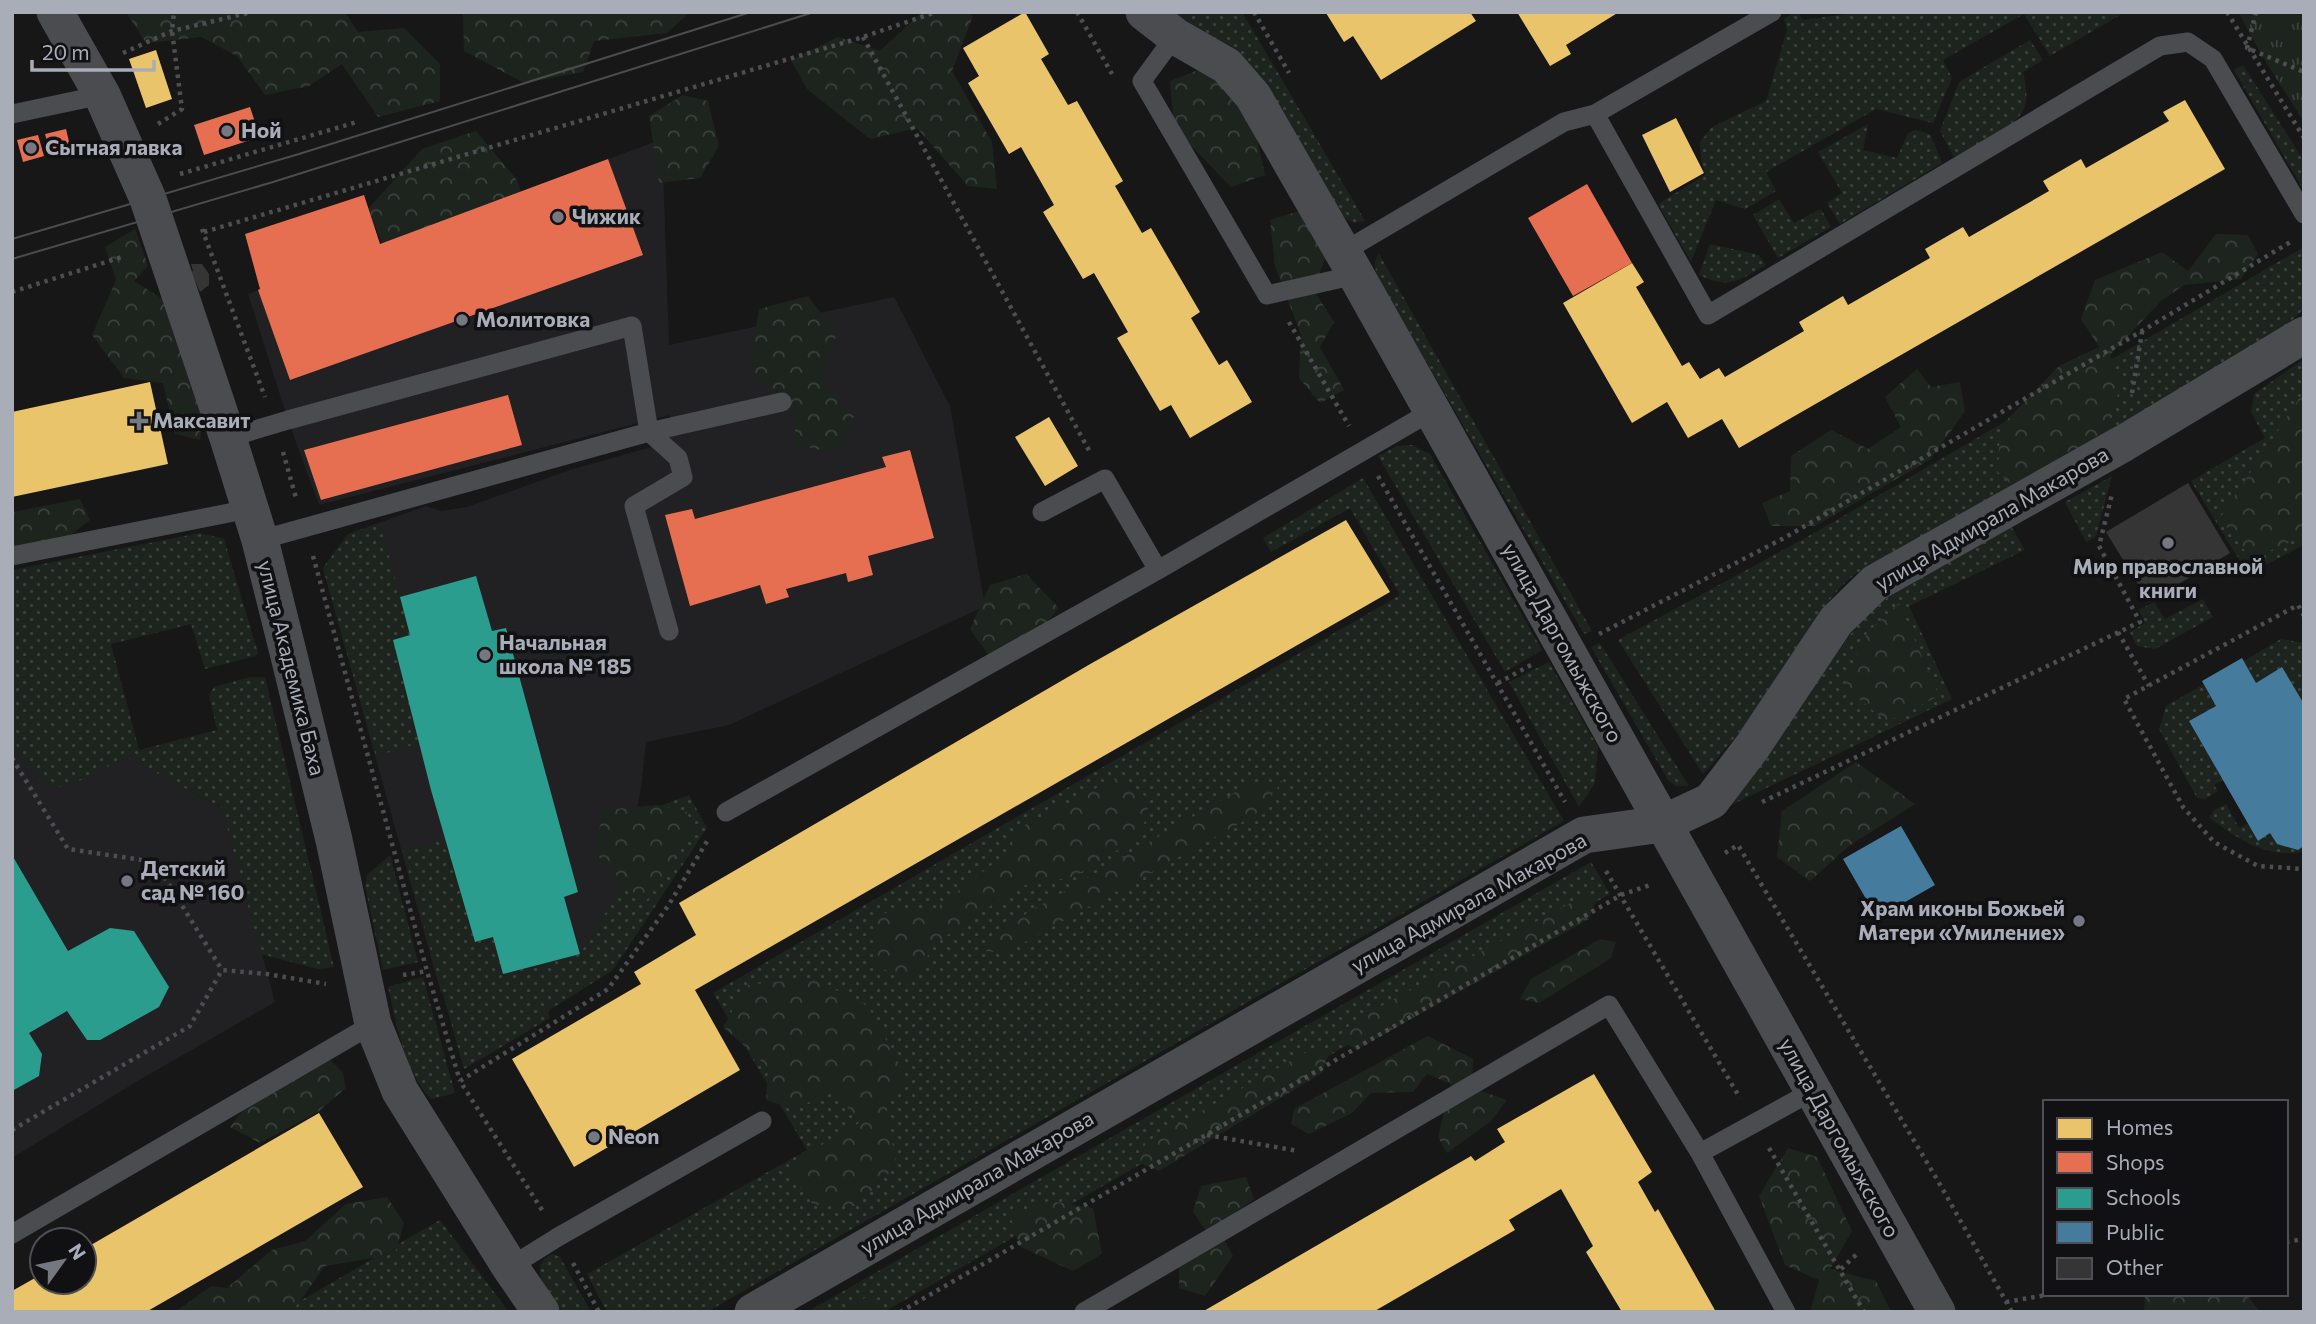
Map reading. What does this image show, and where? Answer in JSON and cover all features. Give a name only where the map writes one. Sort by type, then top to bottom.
[{"type":"street","name":"улица Академика Баха","points":[[55,12],[102,95],[148,199],[228,438],[254,524],[334,840],[373,1024],[400,1091],[541,1312]]},
{"type":"street","name":"улица Даргомыжского","points":[[1144,12],[1175,36],[1227,66],[1253,96],[1350,263],[1937,1312]]},
{"type":"street","name":"улица Адмирала Макарова","points":[[753,1312],[1584,835],[1662,824],[1711,801],[1752,747],[1836,621],[1875,583],[2124,443],[2304,335]]},
{"type":"lane","points":[[1175,36],[1142,81],[1267,295],[1319,285],[1564,122],[1595,114],[1773,12]]},
{"type":"lane","points":[[1595,114],[1708,315],[2160,46],[2188,42],[2213,59],[2304,214]]},
{"type":"lane","points":[[12,114],[102,95]]},
{"type":"lane","points":[[228,438],[632,326],[649,432],[678,458],[683,477],[634,506],[669,631]]},
{"type":"lane","points":[[12,556],[254,524],[782,402]]},
{"type":"lane","points":[[726,811],[1158,570],[1432,411]]},
{"type":"lane","points":[[1042,512],[1105,479],[1158,570]]},
{"type":"lane","points":[[1084,1312],[1609,1005],[1700,1153],[1786,1312]]},
{"type":"lane","points":[[12,1234],[373,1024]]},
{"type":"lane","points":[[1700,1153],[1813,1091]]},
{"type":"lane","points":[[510,1267],[762,1121]]},
{"type":"path","points":[[156,125],[182,109],[172,32],[174,12]]},
{"type":"path","points":[[115,56],[172,32],[252,12]]},
{"type":"path","points":[[12,292],[162,244],[863,37],[936,12]]},
{"type":"path","points":[[1077,12],[1118,85]]},
{"type":"path","points":[[2227,12],[2304,138]]},
{"type":"path","points":[[2248,48],[2256,12]]},
{"type":"path","points":[[863,37],[1105,479]]},
{"type":"path","points":[[2248,48],[2304,72]]},
{"type":"path","points":[[176,176],[357,122]]},
{"type":"path","points":[[1498,683],[1564,648],[1602,633],[1784,538],[2296,239]]},
{"type":"path","points":[[1277,322],[1288,320],[1566,803]]},
{"type":"path","points":[[1760,803],[2140,622],[2099,546],[2124,443],[2142,331]]},
{"type":"path","points":[[2304,616],[2298,605],[2124,699],[2183,807],[2214,842],[2258,866],[2304,869]]},
{"type":"path","points":[[2119,632],[2149,686]]},
{"type":"path","points":[[12,758],[68,849],[155,862],[222,970]]},
{"type":"path","points":[[599,1312],[558,1237],[460,1082],[608,989],[668,906],[726,811]]},
{"type":"path","points":[[1738,845],[1938,1181],[2012,1312]]},
{"type":"path","points":[[900,1312],[1622,895],[1604,867]]},
{"type":"path","points":[[222,970],[267,974],[339,986],[363,984],[426,971]]},
{"type":"path","points":[[12,1130],[190,1026],[222,970]]},
{"type":"path","points":[[1206,1135],[1344,1160]]},
{"type":"path","points":[[2006,1302],[2043,1296]]},
{"type":"shaded area","points":[[662,139],[669,345],[894,297],[950,406],[985,606],[729,725],[646,742],[641,788],[622,886],[580,954],[441,993],[323,568],[348,534],[426,506],[441,511],[467,507],[570,470],[669,442],[670,415],[319,505],[288,420],[248,294]]},
{"type":"shaded area","name":"Детский сад № 160","points":[[12,625],[127,757],[222,808],[275,1002],[136,1082],[12,1158]]},
{"type":"green space","points":[[126,12],[345,12],[358,32],[404,28],[440,64],[440,101],[378,117],[342,64],[309,86],[265,95],[237,56],[201,37],[146,43]]},
{"type":"green space","points":[[463,12],[690,12],[667,33],[594,41],[583,72],[524,83],[464,51]]},
{"type":"green space","points":[[922,12],[966,12],[973,16],[952,71],[992,142],[997,189],[968,186],[917,128],[870,139],[807,89],[791,60],[838,37],[880,51]]},
{"type":"green space","points":[[1174,12],[1242,12],[1365,221],[1354,223],[1343,217],[1250,64]]},
{"type":"green space","points":[[1794,12],[1799,12],[1802,20],[1862,12],[2125,12],[2050,56],[2024,14],[1943,60],[1952,78],[1933,123],[1876,109],[1766,172],[1776,191],[1745,209],[1716,200],[1691,262],[1658,204],[1705,175],[1700,142],[1712,127],[1766,101],[1787,30],[1784,19]]},
{"type":"green space","points":[[2238,12],[2304,12],[2304,122],[2264,59]]},
{"type":"green space","points":[[2030,40],[2043,60],[2023,72],[2026,97],[2023,111],[2002,131],[1954,157],[1940,131],[1959,82]]},
{"type":"green space","points":[[2243,65],[2304,161],[2304,191],[2234,70]]},
{"type":"green space","points":[[1203,68],[1251,113],[1265,175],[1231,187],[1174,128],[1170,81]]},
{"type":"green space","points":[[683,95],[708,101],[719,146],[700,178],[659,183],[649,116]]},
{"type":"green space","points":[[1868,124],[1863,150],[1897,158],[1908,133],[1916,130],[1930,134],[1942,163],[1840,224],[1827,203],[1842,193],[1818,152]]},
{"type":"green space","points":[[476,131],[517,180],[529,215],[389,261],[368,209],[422,149]]},
{"type":"green space","points":[[1779,199],[1794,223],[1821,209],[1831,227],[1778,258],[1753,215]]},
{"type":"green space","points":[[1302,210],[1327,254],[1313,289],[1334,322],[1320,347],[1344,390],[1320,403],[1299,378],[1301,335],[1275,266],[1270,220]]},
{"type":"green space","points":[[135,229],[148,266],[134,281],[169,303],[204,404],[200,440],[175,434],[163,383],[124,378],[92,335],[116,280],[105,247]]},
{"type":"green space","points":[[2216,234],[2248,235],[2258,254],[2241,279],[2184,285],[2161,301],[2110,355],[2122,383],[2102,439],[2015,488],[1998,472],[2000,427],[2059,366],[2099,347],[2081,319],[2095,280],[2162,252],[2188,271]]},
{"type":"green space","points":[[1710,244],[1759,255],[1766,265],[1734,281],[1718,282],[1709,279],[1699,275]]},
{"type":"green space","points":[[2304,247],[2304,309],[2273,337],[1855,574],[1826,604],[1762,705],[1703,774],[1618,640],[1816,532]]},
{"type":"green space","points":[[1379,254],[1592,631],[1584,634],[1376,275],[1375,261]]},
{"type":"green space","points":[[808,296],[837,334],[820,379],[854,416],[837,454],[796,444],[793,407],[750,368],[759,309]]},
{"type":"green space","points":[[2304,359],[2304,545],[2248,574],[2191,481],[2265,438],[2251,412],[2254,394]]},
{"type":"green space","points":[[1917,369],[1931,387],[1960,382],[1965,411],[1931,459],[1815,526],[1771,526],[1762,503],[1790,491],[1791,456],[1831,430],[1868,449],[1901,427],[1885,397]]},
{"type":"green space","points":[[2304,391],[2304,536],[2251,559],[2220,518]]},
{"type":"green space","points":[[1412,445],[1430,454],[1542,650],[1505,672],[1378,456],[1397,446]]},
{"type":"green space","points":[[2112,476],[2096,536],[2086,542],[2065,502]]},
{"type":"green space","points":[[1363,478],[1564,821],[707,1312],[607,1312],[587,1274],[807,1150],[713,993],[1400,595],[1350,508],[1271,552],[1263,538]]},
{"type":"green space","points":[[80,499],[90,520],[58,545],[16,549],[12,546],[12,512]]},
{"type":"green space","points":[[380,523],[410,635],[393,641],[419,743],[376,756],[323,568],[348,534]]},
{"type":"green space","points":[[2011,526],[2025,550],[1909,606],[1952,699],[1727,807],[1860,621],[1887,598]]},
{"type":"green space","points":[[200,533],[224,539],[258,653],[256,656],[205,669],[191,624],[111,644],[139,750],[217,730],[209,695],[214,687],[250,677],[265,677],[334,967],[318,969],[261,954],[222,808],[127,757],[67,787],[50,786],[37,778],[12,738],[12,570]]},
{"type":"green space","points":[[1026,574],[1059,608],[1021,651],[993,661],[970,629],[990,585]]},
{"type":"green space","points":[[2203,599],[2213,617],[2155,649],[2137,646],[2130,632],[2145,623],[2139,610],[2154,602],[2165,619]]},
{"type":"green space","points":[[1899,603],[1939,696],[1887,722],[1843,686],[1867,633]]},
{"type":"green space","points":[[2281,639],[2304,643],[2304,704],[2282,668],[2256,683],[2244,661]]},
{"type":"green space","points":[[1600,643],[1689,786],[1676,786],[1668,780],[1591,647]]},
{"type":"green space","points":[[1549,662],[1598,747],[1595,783],[1579,807],[1509,682]]},
{"type":"green space","points":[[2204,684],[2216,706],[2189,721],[2223,780],[2214,785],[2218,791],[2205,799],[2197,798],[2159,729],[2166,706]]},
{"type":"green space","points":[[1856,762],[1915,804],[1849,846],[1810,881],[1777,857],[1782,811]]},
{"type":"green space","points":[[1120,776],[1150,800],[1141,836],[1073,877],[1020,886],[936,943],[910,984],[873,963],[876,914],[936,908],[1002,857],[1025,825]]},
{"type":"green space","points":[[1283,781],[1255,815],[1005,953],[986,951],[1003,927],[1249,784]]},
{"type":"green space","points":[[689,795],[707,828],[613,970],[548,1011],[550,1018],[464,1069],[403,851],[446,839],[475,942],[493,937],[504,974],[580,954],[622,886],[636,815]]},
{"type":"green space","points":[[2226,804],[2239,828],[2249,823],[2258,840],[2270,833],[2298,849],[2304,846],[2304,852],[2265,850],[2242,840],[2210,818],[2213,811]]},
{"type":"green space","points":[[657,805],[686,811],[694,829],[644,904],[594,852],[604,810]]},
{"type":"green space","points":[[390,855],[418,962],[383,970],[365,886],[367,875]]},
{"type":"green space","points":[[1591,862],[1610,894],[884,1312],[807,1312]]},
{"type":"green space","points":[[1585,895],[1596,900],[1589,919],[1356,1050],[1343,1041],[1350,1023]]},
{"type":"green space","points":[[1600,939],[1616,942],[1611,958],[1539,1003],[1520,999],[1531,979]]},
{"type":"green space","points":[[423,977],[455,1093],[431,1099],[414,1075],[408,1061],[388,987]]},
{"type":"green space","points":[[812,978],[868,1006],[906,1077],[885,1109],[897,1165],[856,1206],[813,1205],[790,1173],[818,1147],[859,1123],[833,1087],[797,1110],[766,1100],[768,1067],[723,1027],[747,985]]},
{"type":"green space","points":[[1428,1036],[1473,1059],[1472,1088],[1507,1100],[1491,1121],[1447,1153],[1438,1137],[1451,1084],[1427,1074],[1413,1092],[1371,1093],[1352,1113],[1309,1134],[1291,1124],[1294,1109]]},
{"type":"green space","points":[[1312,1049],[1329,1053],[1322,1073],[1159,1171],[1139,1163],[1146,1142]]},
{"type":"green space","points":[[321,1051],[343,1073],[346,1088],[318,1112],[260,1143],[230,1127],[265,1083]]},
{"type":"green space","points":[[1788,1148],[1817,1157],[1852,1231],[1830,1269],[1876,1281],[1891,1312],[1810,1312],[1819,1280],[1785,1265],[1759,1196]]},
{"type":"green space","points":[[1246,1177],[1254,1199],[1217,1226],[1233,1256],[1205,1296],[1179,1288],[1179,1263],[1206,1231],[1193,1212],[1201,1186]]},
{"type":"green space","points":[[387,1197],[404,1223],[395,1254],[325,1266],[292,1312],[175,1312],[211,1286],[227,1288],[272,1250],[305,1241],[346,1204]]},
{"type":"green space","points":[[1049,1201],[1093,1208],[1102,1254],[1073,1271],[1019,1246],[1010,1216]]},
{"type":"green space","points":[[440,1220],[509,1312],[281,1312]]},
{"type":"green space","points":[[552,1254],[560,1257],[591,1312],[563,1312],[547,1290],[542,1282],[540,1267]]},
{"type":"green space","points":[[870,1295],[883,1306],[882,1312],[840,1312]]},
{"type":"green space","points":[[2145,1296],[2248,1296],[2260,1312],[2144,1312]]},
{"type":"building: Homes","points":[[1025,12],[1049,54],[1041,59],[1068,105],[1077,101],[1123,181],[1115,186],[1142,233],[1151,228],[1200,312],[1191,318],[1219,365],[1227,360],[1252,402],[1190,438],[1171,405],[1160,411],[1117,338],[1128,332],[1094,273],[1083,279],[1043,212],[1054,205],[1021,147],[1009,154],[968,83],[979,76],[963,48]]},
{"type":"building: Homes","points":[[1470,12],[1476,21],[1381,80],[1353,36],[1344,42],[1326,13]]},
{"type":"building: Homes","points":[[1517,12],[1619,12],[1566,45],[1571,54],[1550,66]]},
{"type":"building: Homes","points":[[156,50],[172,99],[146,108],[129,59]]},
{"type":"building: Homes","points":[[2185,100],[2225,169],[1739,448],[1722,419],[1688,438],[1667,402],[1632,423],[1563,303],[1632,263],[1644,282],[1636,287],[1682,366],[1689,362],[1700,379],[1719,368],[1725,377],[1804,331],[1799,322],[1843,296],[1848,305],[1930,258],[1925,249],[1963,227],[1969,237],[2049,191],[2043,181],[2081,159],[2086,168],[2169,121],[2163,112]]},
{"type":"building: Homes","points":[[1676,118],[1704,173],[1670,192],[1642,135]]},
{"type":"building: Homes","points":[[150,382],[168,464],[12,497],[12,412]]},
{"type":"building: Homes","points":[[1049,417],[1078,466],[1045,486],[1015,437]]},
{"type":"building: Homes","points":[[1346,520],[1390,592],[695,990],[740,1070],[574,1167],[512,1059],[641,984],[634,972],[696,935],[679,903],[1092,663]]},
{"type":"building: Homes","points":[[1594,1074],[1652,1172],[1638,1182],[1655,1212],[1658,1209],[1716,1312],[1622,1312],[1586,1252],[1593,1246],[1561,1189],[1509,1220],[1515,1230],[1373,1312],[1202,1312],[1471,1156],[1475,1161],[1505,1142],[1497,1129]]},
{"type":"building: Homes","points":[[319,1113],[363,1187],[146,1312],[12,1312],[12,1291],[28,1282],[28,1296],[98,1296],[98,1241]]},
{"type":"building: Shops","name":"Ной","points":[[250,107],[260,137],[204,155],[194,125]]},
{"type":"building: Shops","name":"Сытная лавка","points":[[66,129],[71,150],[51,155],[45,134]]},
{"type":"building: Shops","name":"Сытная лавка","points":[[38,135],[44,156],[23,162],[17,140]]},
{"type":"building: Shops","points":[[608,159],[643,255],[290,380],[258,290],[260,289],[245,234],[364,195],[380,244]]},
{"type":"building: Shops","points":[[1587,184],[1632,263],[1573,296],[1528,218]]},
{"type":"building: Shops","points":[[508,395],[522,445],[321,500],[304,450]]},
{"type":"building: Shops","points":[[910,450],[934,538],[868,556],[873,575],[848,582],[846,573],[786,589],[789,597],[766,604],[760,585],[690,606],[665,515],[692,509],[695,519],[886,467],[882,457]]},
{"type":"building: Schools","points":[[476,576],[492,631],[506,628],[578,892],[564,897],[580,954],[503,974],[493,937],[475,942],[431,790],[393,640],[410,635],[400,597]]},
{"type":"building: Schools","points":[[12,855],[68,951],[110,928],[134,931],[169,987],[159,1007],[100,1040],[87,1040],[67,1011],[29,1033],[42,1054],[39,1076],[12,1091]]},
{"type":"building: Public","points":[[2242,658],[2256,683],[2282,667],[2304,704],[2304,846],[2298,850],[2277,844],[2270,833],[2258,841],[2189,721],[2216,706],[2202,681]]},
{"type":"building: Public","points":[[1901,826],[1935,885],[1877,918],[1843,859]]},
{"type":"building: Other","points":[[191,264],[202,264],[209,274],[209,285],[200,292],[191,272]]},
{"type":"building: Other","name":"Мир православной книги","points":[[2188,483],[2230,553],[2149,602],[2106,532]]},
{"type":"tram line","points":[[12,239],[299,154],[751,12]]},
{"type":"tram line","points":[[12,259],[273,182],[814,12]]},
{"type":"place","name":"Ной","points":[[227,131]]},
{"type":"place","name":"Сытная лавка","points":[[31,148]]},
{"type":"place","name":"Чижик","points":[[558,217]]},
{"type":"place","name":"Молитовка","points":[[462,320]]},
{"type":"place","name":"Максавит","points":[[139,421]]},
{"type":"place","name":"Мир православной книги","points":[[2168,543]]},
{"type":"place","name":"Начальная школа № 185","points":[[485,655]]},
{"type":"place","name":"Детский сад № 160","points":[[127,881]]},
{"type":"place","name":"Храм иконы Божьей Матери «Умиление»","points":[[2079,921]]},
{"type":"place","name":"Neon","points":[[594,1137]]}]
